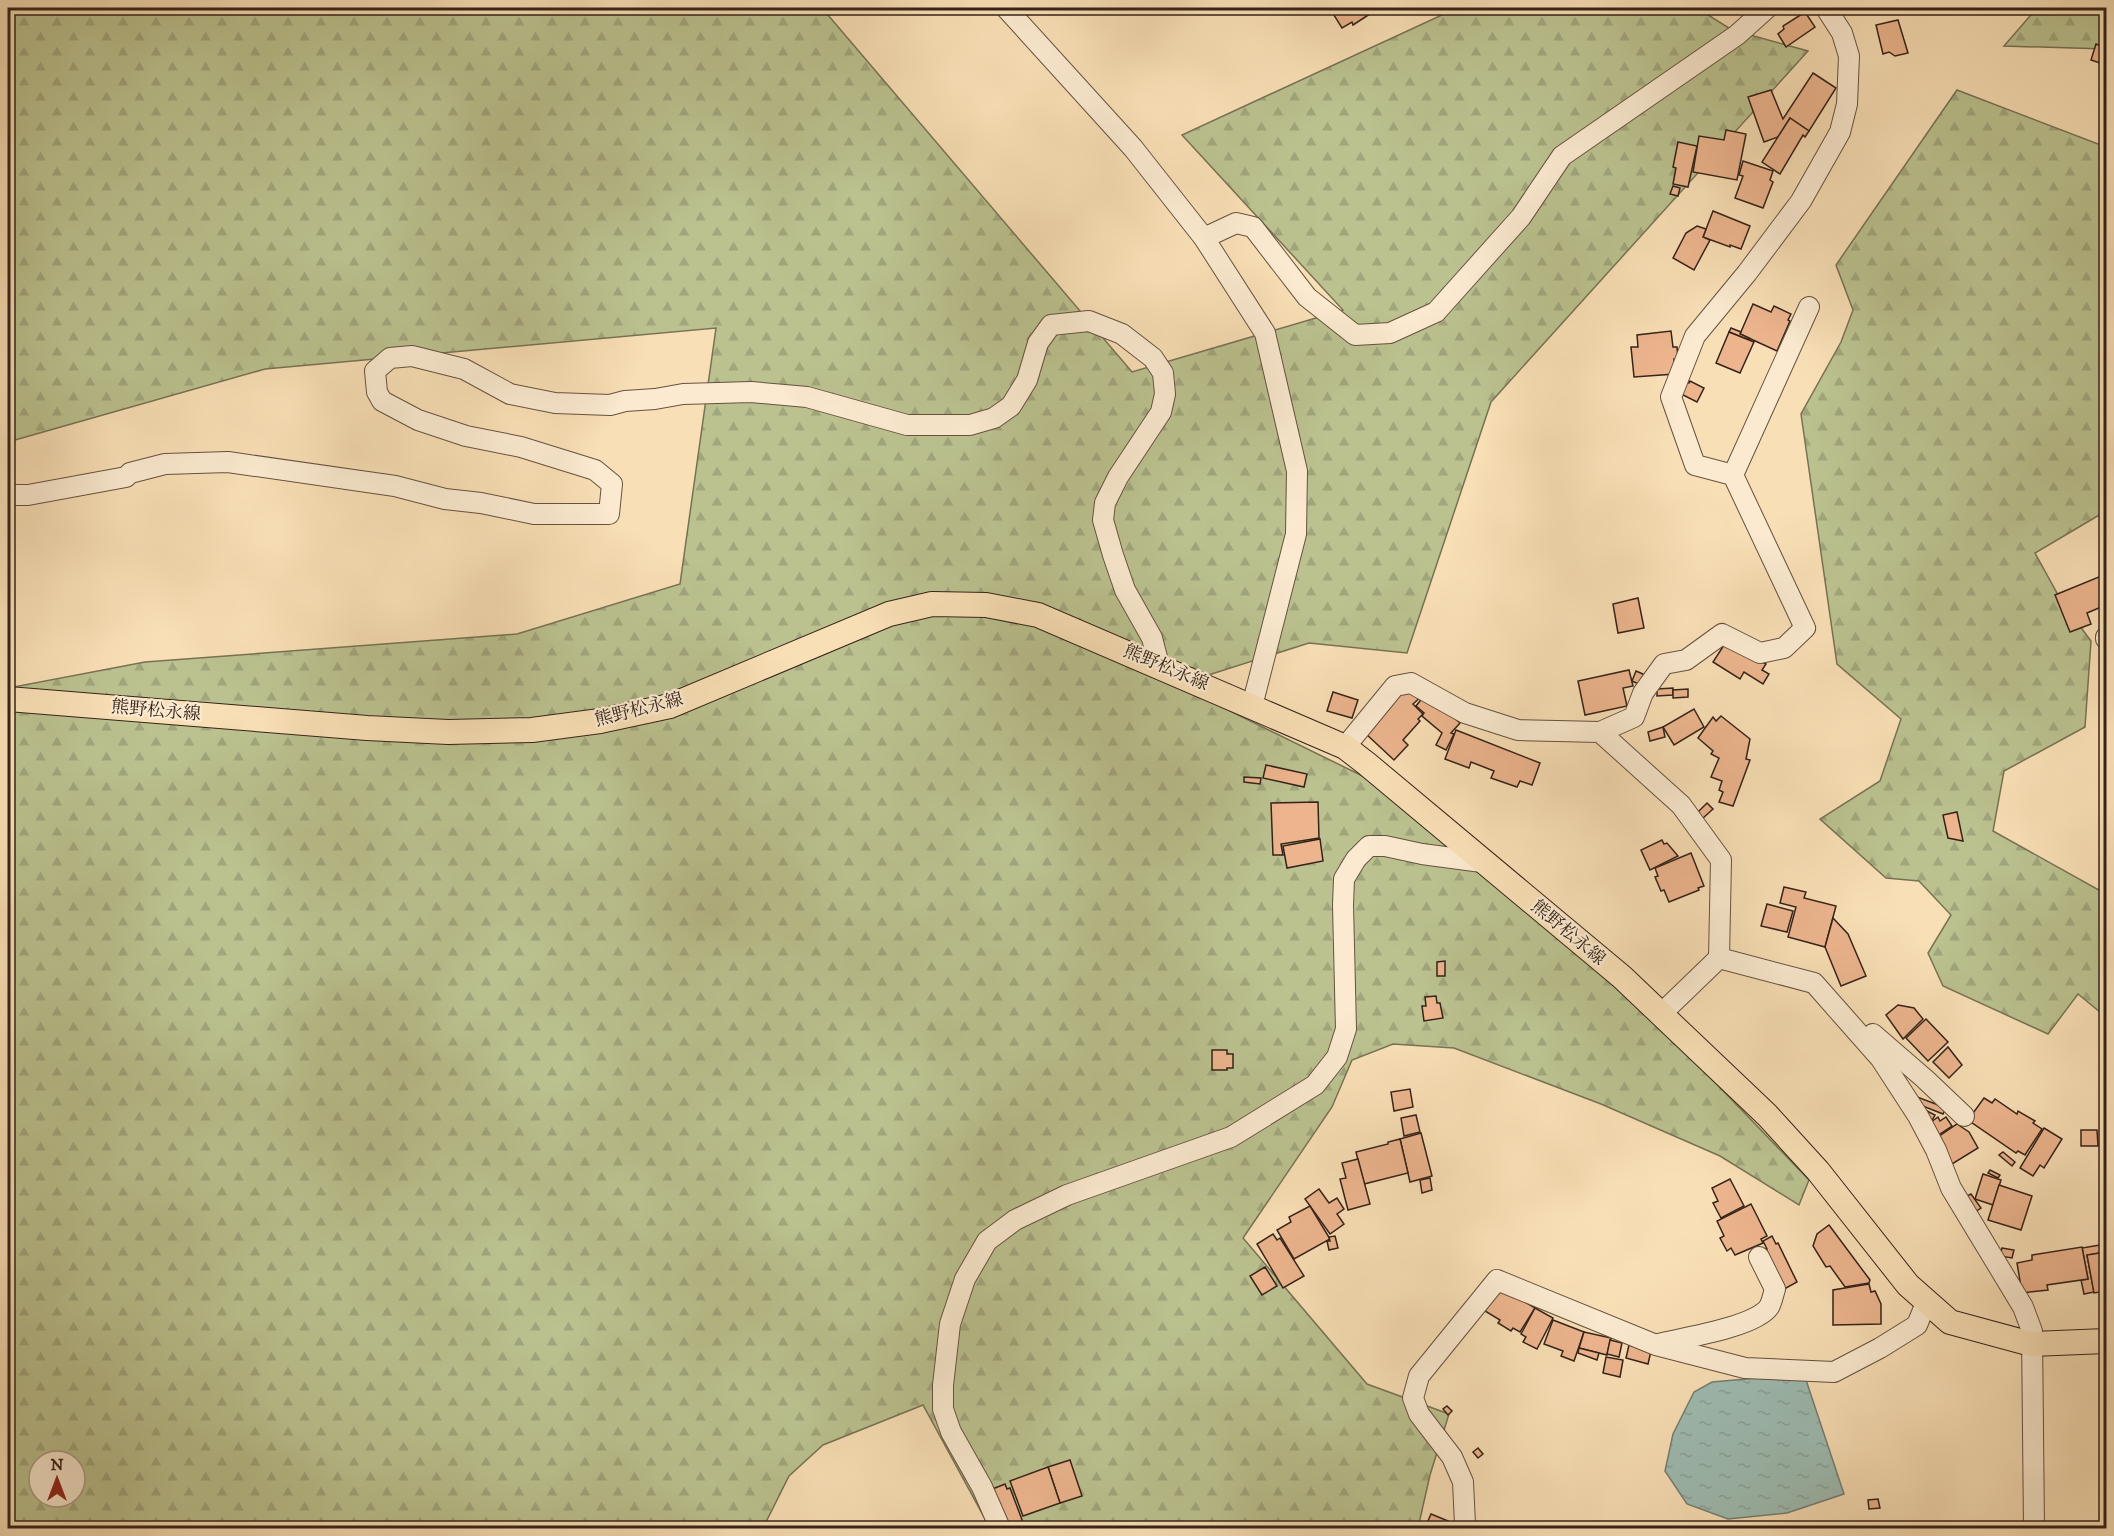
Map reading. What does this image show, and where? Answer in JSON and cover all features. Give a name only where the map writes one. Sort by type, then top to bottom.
[{"type":"main road","name":"熊野松永線","points":[[8,699],[367,728],[448,732],[532,730],[600,722],[670,706],[889,614],[932,604],[986,605],[1038,615],[1345,747],[1622,977],[1661,1014],[1767,1115],[1818,1171],[1908,1285],[1950,1322],[2031,1344],[2106,1341]]},
{"type":"street","points":[[1006,8],[1133,148],[1204,238],[1265,333],[1297,471],[1296,534],[1252,706]]},
{"type":"street","points":[[1204,238],[1236,223],[1253,227],[1307,297],[1355,335],[1390,333],[1436,312],[1521,217],[1562,156],[1737,35],[1767,8]]},
{"type":"street","points":[[1733,475],[1695,465],[1671,397],[1695,336],[1747,273],[1801,201],[1840,132],[1847,104],[1849,56],[1842,33],[1826,8]]},
{"type":"street","points":[[1345,747],[1395,686],[1411,683],[1465,713],[1518,730],[1600,732],[1634,717],[1643,693],[1664,664],[1686,660],[1722,634],[1760,653],[1784,648],[1805,628],[1733,475],[1809,307]]},
{"type":"street","points":[[8,495],[28,495],[126,477],[130,473],[165,464],[228,462],[395,486],[445,499],[481,503],[534,514],[609,514],[612,484],[595,470],[521,447],[466,436],[418,420],[382,401],[377,392],[375,371],[390,358],[412,356],[464,369],[510,394],[555,403],[610,405],[683,394],[752,392],[807,397],[907,425],[970,425],[994,418],[1011,406],[1028,380],[1038,343],[1052,325],[1089,321],[1122,334],[1154,358],[1163,373],[1165,394],[1161,412],[1118,477],[1105,503],[1103,520],[1125,590],[1152,638],[1159,666]]},
{"type":"street","points":[[1600,732],[1681,805],[1721,860],[1719,958],[1661,1014]]},
{"type":"street","points":[[1000,1528],[982,1487],[951,1432],[944,1410],[950,1324],[965,1280],[987,1241],[1015,1220],[1067,1194],[1232,1137],[1315,1085],[1337,1057],[1346,1029],[1344,879],[1356,859],[1369,846],[1385,846],[1422,854],[1482,862]]},
{"type":"street","points":[[1719,958],[1814,982],[1881,1059],[1918,1116],[1936,1150],[1951,1188],[2023,1307],[2032,1331],[2034,1528]]},
{"type":"street","points":[[1849,1024],[1867,1029],[1964,1116]]},
{"type":"street","points":[[1656,1345],[1726,1329],[1754,1319],[1768,1308],[1775,1289],[1759,1257]]},
{"type":"street","points":[[1463,1528],[1465,1524],[1463,1482],[1452,1457],[1419,1414],[1413,1398],[1419,1376],[1497,1280],[1656,1345],[1744,1368],[1834,1372],[1917,1325],[1926,1303]]},
{"type":"green space","points":[[8,8],[822,8],[1132,372],[1343,310],[1182,135],[1457,8],[1697,8],[1732,30],[1808,51],[1491,402],[1407,653],[1309,643],[1177,685],[1383,786],[1662,1027],[1809,1180],[1799,1205],[1720,1156],[1601,1104],[1454,1048],[1393,1044],[1352,1060],[1332,1107],[1243,1238],[1367,1384],[1449,1414],[1430,1475],[1418,1528],[990,1528],[923,1405],[823,1445],[789,1476],[763,1528],[8,1528],[8,688],[145,662],[517,634],[680,584],[716,328],[265,369],[8,442]]},
{"type":"green space","points":[[2037,8],[2106,8],[2106,49],[2004,46]]},
{"type":"green space","points":[[1957,90],[2106,147],[2106,511],[2035,553],[2062,602],[2091,641],[2085,727],[2004,771],[1993,831],[2106,894],[2106,1017],[2078,994],[2048,1034],[1943,986],[1928,953],[1951,915],[1919,881],[1886,878],[1820,819],[1880,781],[1901,719],[1837,664],[1801,414],[1841,342],[1853,310],[1836,265]]},
{"type":"water","points":[[1804,1374],[1844,1494],[1787,1513],[1728,1519],[1687,1504],[1665,1471],[1673,1434],[1694,1392],[1712,1382]]},
{"type":"building","points":[[1337,8],[1379,8],[1353,25],[1352,22],[1342,28],[1332,12]]},
{"type":"building","points":[[1805,12],[1815,27],[1786,47],[1778,34],[1784,29],[1783,26]]},
{"type":"building","points":[[1898,20],[1908,53],[1895,56],[1889,52],[1883,54],[1876,25]]},
{"type":"building","points":[[2096,44],[2106,48],[2106,65],[2091,60]]},
{"type":"building","points":[[1813,73],[1836,88],[1809,131],[1790,118],[1778,137],[1764,142],[1748,97],[1771,90],[1783,119]]},
{"type":"building","points":[[1790,118],[1809,131],[1805,137],[1803,135],[1780,174],[1762,162]]},
{"type":"building","points":[[1726,130],[1746,134],[1737,180],[1693,172],[1699,136],[1724,140]]},
{"type":"building","points":[[1678,142],[1697,146],[1688,187],[1673,184],[1676,168],[1673,167]]},
{"type":"building","points":[[1743,161],[1773,171],[1770,180],[1773,182],[1763,208],[1735,198],[1743,176],[1739,175]]},
{"type":"building","points":[[1673,186],[1680,188],[1678,196],[1670,194]]},
{"type":"building","points":[[1713,211],[1750,226],[1741,249],[1703,237]]},
{"type":"building","points":[[1697,226],[1706,229],[1703,237],[1710,240],[1694,270],[1673,258],[1686,233]]},
{"type":"building","points":[[1753,304],[1771,312],[1774,306],[1791,314],[1777,351],[1740,334]]},
{"type":"building","points":[[1731,328],[1741,332],[1740,334],[1749,340],[1729,332]]},
{"type":"building","points":[[1671,331],[1673,347],[1677,347],[1678,359],[1674,359],[1675,374],[1634,377],[1631,347],[1638,347],[1637,335]]},
{"type":"building","points":[[1729,332],[1754,342],[1740,373],[1716,363]]},
{"type":"building","points":[[1683,380],[1704,388],[1697,402],[1677,392]]},
{"type":"building","points":[[2106,574],[2106,605],[2087,613],[2091,624],[2070,632],[2055,595]]},
{"type":"building","points":[[1638,598],[1644,628],[1618,633],[1613,604]]},
{"type":"building","points":[[1726,642],[1766,664],[1762,670],[1769,674],[1763,684],[1744,672],[1740,679],[1713,662]]},
{"type":"building","points":[[1629,670],[1633,686],[1623,688],[1627,706],[1585,715],[1578,681]]},
{"type":"building","points":[[1636,671],[1645,675],[1641,685],[1632,681]]},
{"type":"building","points":[[1406,688],[1424,694],[1413,704],[1423,714],[1418,719],[1420,721],[1403,740],[1408,745],[1394,760],[1365,733]]},
{"type":"building","points":[[1673,688],[1673,695],[1657,696],[1657,689]]},
{"type":"building","points":[[1688,689],[1688,697],[1673,698],[1673,690]]},
{"type":"building","points":[[1333,692],[1358,700],[1352,718],[1327,711]]},
{"type":"building","points":[[1424,696],[1434,701],[1460,723],[1451,733],[1454,734],[1446,750],[1436,745],[1442,733],[1422,716],[1424,713],[1416,706]]},
{"type":"building","points":[[1694,709],[1704,727],[1674,745],[1663,727]]},
{"type":"building","points":[[1721,716],[1750,739],[1746,759],[1750,760],[1733,806],[1719,802],[1723,792],[1719,790],[1722,781],[1711,777],[1719,758],[1711,754],[1713,751],[1698,738],[1713,717],[1716,721]]},
{"type":"building","points":[[1663,727],[1665,737],[1650,741],[1648,732]]},
{"type":"building","points":[[1456,730],[1540,763],[1532,785],[1520,781],[1517,787],[1491,778],[1494,771],[1471,762],[1469,768],[1445,759]]},
{"type":"building","points":[[1266,765],[1307,774],[1304,787],[1263,778]]},
{"type":"building","points":[[1244,777],[1261,778],[1260,784],[1244,782]]},
{"type":"building","points":[[1318,802],[1319,838],[1281,844],[1283,855],[1273,855],[1271,803]]},
{"type":"building","points":[[1707,803],[1713,809],[1702,819],[1697,813]]},
{"type":"building","points":[[1957,812],[1963,841],[1948,838],[1943,815]]},
{"type":"building","points":[[1320,839],[1323,861],[1287,868],[1283,846]]},
{"type":"building","points":[[1662,840],[1678,856],[1650,870],[1641,850]]},
{"type":"building","points":[[1691,853],[1704,886],[1669,902],[1655,877],[1658,876],[1655,868]]},
{"type":"building","points":[[1784,887],[1806,892],[1804,898],[1836,906],[1825,947],[1788,937],[1796,907],[1780,903]]},
{"type":"building","points":[[1767,904],[1793,911],[1787,932],[1761,926]]},
{"type":"building","points":[[1833,918],[1848,934],[1866,976],[1841,986],[1825,947]]},
{"type":"building","points":[[1445,961],[1445,976],[1437,976],[1437,962]]},
{"type":"building","points":[[1436,996],[1443,1018],[1424,1021],[1422,1006],[1426,1006],[1425,997]]},
{"type":"building","points":[[1898,1005],[1914,1008],[1923,1019],[1903,1039],[1886,1015]]},
{"type":"building","points":[[1926,1019],[1948,1042],[1928,1061],[1906,1038]]},
{"type":"building","points":[[1948,1047],[1962,1065],[1949,1078],[1933,1062]]},
{"type":"building","points":[[1212,1050],[1227,1050],[1227,1054],[1233,1054],[1233,1068],[1212,1070]]},
{"type":"building","points":[[1901,1072],[1917,1097],[1946,1108],[1943,1114],[1915,1103],[1897,1075]]},
{"type":"building","points":[[1410,1089],[1413,1107],[1394,1111],[1391,1092]]},
{"type":"building","points":[[1984,1098],[1992,1103],[1995,1099],[2017,1114],[2018,1111],[2035,1121],[2033,1123],[2042,1129],[2025,1155],[2018,1151],[2016,1153],[1968,1120]]},
{"type":"building","points":[[1925,1110],[1935,1115],[1931,1122]]},
{"type":"building","points":[[1416,1115],[1420,1132],[1404,1136],[1401,1118]]},
{"type":"building","points":[[1938,1117],[1940,1121],[1946,1117],[1952,1126],[1934,1138],[1931,1122]]},
{"type":"building","points":[[1957,1124],[1969,1132],[1978,1148],[1952,1164],[1935,1139]]},
{"type":"building","points":[[2044,1128],[2062,1139],[2044,1168],[2040,1165],[2033,1176],[2020,1168]]},
{"type":"building","points":[[2081,1130],[2097,1130],[2098,1146],[2081,1146]]},
{"type":"building","points":[[1421,1133],[1432,1176],[1410,1182],[1400,1139]]},
{"type":"building","points":[[1400,1139],[1408,1173],[1364,1184],[1356,1152]]},
{"type":"building","points":[[2003,1152],[2015,1162],[2012,1166],[1999,1155]]},
{"type":"building","points":[[1358,1159],[1370,1204],[1348,1210],[1340,1179],[1346,1178],[1342,1163]]},
{"type":"building","points":[[1990,1170],[2000,1175],[1998,1178],[1988,1173]]},
{"type":"building","points":[[1983,1174],[2001,1180],[1993,1205],[1975,1199]]},
{"type":"building","points":[[1430,1178],[1432,1190],[1422,1193],[1420,1180]]},
{"type":"building","points":[[1730,1179],[1744,1206],[1721,1218],[1713,1203],[1718,1201],[1712,1188]]},
{"type":"building","points":[[1999,1185],[2032,1196],[2021,1230],[1988,1220]]},
{"type":"building","points":[[1319,1189],[1329,1203],[1337,1198],[1344,1209],[1337,1214],[1344,1224],[1330,1234],[1305,1199]]},
{"type":"building","points":[[1971,1194],[1981,1208],[1975,1212],[1965,1197]]},
{"type":"building","points":[[1751,1204],[1767,1236],[1761,1239],[1763,1243],[1735,1255],[1731,1248],[1727,1251],[1720,1238],[1724,1236],[1717,1221]]},
{"type":"building","points":[[1310,1206],[1330,1239],[1294,1259],[1277,1230],[1291,1222],[1289,1217]]},
{"type":"building","points":[[1829,1225],[1870,1280],[1869,1283],[1845,1287],[1830,1266],[1826,1267],[1813,1246],[1817,1234]]},
{"type":"building","points":[[1273,1234],[1277,1240],[1280,1238],[1304,1276],[1283,1288],[1257,1244]]},
{"type":"building","points":[[1335,1236],[1338,1248],[1329,1250],[1327,1241],[1330,1241],[1329,1237]]},
{"type":"building","points":[[1772,1236],[1776,1244],[1778,1243],[1797,1282],[1779,1292],[1759,1252],[1767,1249],[1763,1241]]},
{"type":"building","points":[[2106,1244],[2106,1252],[2087,1255],[2094,1292],[2084,1294],[2081,1280],[2088,1279],[2082,1248]]},
{"type":"building","points":[[2082,1247],[2088,1279],[2047,1285],[2048,1290],[2022,1293],[2017,1263],[2032,1260],[2032,1255]]},
{"type":"building","points":[[2002,1248],[2014,1250],[2012,1258],[2000,1256]]},
{"type":"building","points":[[2106,1252],[2106,1291],[2094,1293],[2087,1255]]},
{"type":"building","points":[[1265,1267],[1277,1286],[1262,1295],[1250,1276]]},
{"type":"building","points":[[1869,1284],[1871,1292],[1875,1291],[1881,1304],[1881,1324],[1833,1325],[1833,1290]]},
{"type":"building","points":[[1500,1286],[1535,1308],[1520,1332],[1513,1328],[1511,1331],[1498,1323],[1500,1320],[1485,1311]]},
{"type":"building","points":[[1535,1308],[1553,1318],[1537,1349],[1523,1342],[1526,1337],[1521,1334]]},
{"type":"building","points":[[1553,1320],[1584,1332],[1574,1361],[1561,1356],[1563,1351],[1544,1344]]},
{"type":"building","points":[[1584,1332],[1611,1338],[1607,1355],[1579,1348]]},
{"type":"building","points":[[1610,1340],[1622,1343],[1619,1357],[1607,1354]]},
{"type":"building","points":[[1629,1345],[1651,1351],[1648,1364],[1626,1358]]},
{"type":"building","points":[[1579,1348],[1599,1353],[1597,1360],[1578,1353]]},
{"type":"building","points":[[1606,1357],[1623,1360],[1620,1377],[1603,1373]]},
{"type":"building","points":[[1447,1406],[1452,1411],[1448,1415],[1443,1409]]},
{"type":"building","points":[[1478,1448],[1483,1454],[1478,1458],[1473,1452]]},
{"type":"building","points":[[1070,1460],[1082,1496],[1060,1503],[1048,1467]]},
{"type":"building","points":[[1048,1467],[1060,1503],[1023,1516],[1010,1481]]},
{"type":"building","points":[[1005,1484],[1007,1489],[1010,1488],[1024,1525],[1003,1528],[990,1490]]},
{"type":"building","points":[[1878,1499],[1880,1508],[1869,1509],[1868,1500]]},
{"type":"building","points":[[1431,1514],[1448,1521],[1445,1528],[1425,1528]]}]
